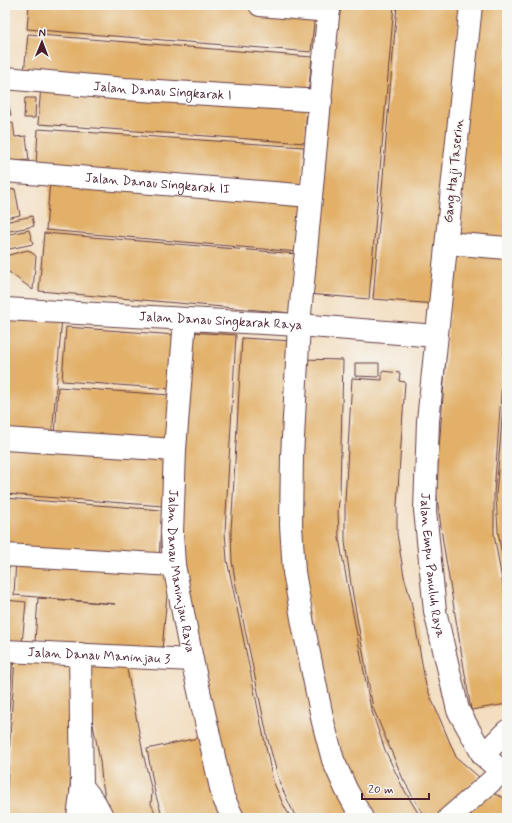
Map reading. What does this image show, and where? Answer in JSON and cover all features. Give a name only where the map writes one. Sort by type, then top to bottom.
[{"type":"street","points":[[260,5],[329,8],[300,325],[292,456],[291,526],[294,572],[318,700],[333,760],[346,789],[362,818]]},
{"type":"street","name":"Gang Haji Taserin","points":[[436,336],[471,5]]},
{"type":"street","name":"Jalan Danau Singkarak I","points":[[5,78],[125,89],[321,101]]},
{"type":"street","name":"Jalan Danau Singkarak II","points":[[5,171],[311,196]]},
{"type":"street","points":[[447,243],[507,248]]},
{"type":"street","name":"Jalan Danau Singkarak Raya","points":[[5,310],[300,325],[436,336]]},
{"type":"street","name":"Jalan Danau Maninjau Raya","points":[[185,319],[175,450],[172,533],[174,565],[192,660],[223,797],[233,818]]},
{"type":"street","name":"Jalan Empu Panuluh Raya","points":[[436,336],[428,421],[425,510],[435,610],[458,710],[483,755],[505,773]]},
{"type":"street","points":[[5,439],[175,450]]},
{"type":"street","points":[[5,555],[174,565]]},
{"type":"street","name":"Jalan Danau Maninjau 3","points":[[5,651],[192,660]]},
{"type":"street","points":[[78,818],[82,786],[80,654]]},
{"type":"street","points":[[483,755],[507,731]]},
{"type":"street","points":[[449,818],[505,773]]},
{"type":"street","points":[[82,786],[95,803],[103,818]]},
{"type":"building","points":[[29,5],[220,5],[315,13],[311,52],[27,29]]},
{"type":"building","points":[[332,5],[394,5],[369,299],[307,294]]},
{"type":"building","points":[[397,5],[460,5],[435,304],[373,299]]},
{"type":"building","points":[[474,5],[507,5],[507,243],[456,239]]},
{"type":"building","points":[[28,34],[312,57],[308,96],[24,73]]},
{"type":"building","points":[[41,85],[307,104],[305,143],[38,124]]},
{"type":"building","points":[[5,90],[11,115],[5,116]]},
{"type":"building","points":[[25,98],[36,98],[35,118],[24,118]]},
{"type":"building","points":[[13,123],[15,137],[26,136],[29,160],[5,162],[5,124]]},
{"type":"building","points":[[38,129],[304,147],[302,186],[36,167]]},
{"type":"building","points":[[50,180],[303,202],[298,252],[46,230]]},
{"type":"building","points":[[15,189],[20,215],[5,218],[5,191]]},
{"type":"building","points":[[32,216],[34,226],[5,232],[5,222]]},
{"type":"building","points":[[29,230],[33,244],[5,250],[5,235]]},
{"type":"building","points":[[44,233],[297,254],[292,313],[39,291]]},
{"type":"building","points":[[454,246],[507,249],[507,310],[494,494],[494,534],[507,609],[507,704],[471,710],[443,542],[436,490]]},
{"type":"building","points":[[28,250],[36,256],[33,290],[5,269],[5,256]]},
{"type":"building","points":[[5,312],[62,317],[52,436],[5,432]]},
{"type":"building","points":[[66,327],[176,335],[173,389],[62,381]]},
{"type":"building","points":[[189,332],[236,335],[225,532],[227,560],[273,781],[291,818],[238,818],[179,562]]},
{"type":"building","points":[[242,338],[293,341],[285,507],[353,818],[296,818],[280,784],[268,740],[232,561],[231,532]]},
{"type":"building","points":[[300,359],[343,360],[340,492],[338,511],[339,538],[371,709],[385,750],[402,786],[421,818],[373,818],[345,763],[332,722],[297,540]]},
{"type":"building","points":[[355,363],[379,363],[379,377],[355,376]]},
{"type":"building","points":[[506,367],[506,579],[498,532],[496,495]]},
{"type":"building","points":[[382,371],[400,373],[399,381],[405,382],[397,505],[397,534],[426,686],[456,757],[479,777],[434,818],[425,818],[403,779],[373,708],[345,542],[345,501],[352,378],[382,380]]},
{"type":"building","points":[[58,387],[170,395],[166,444],[55,437]]},
{"type":"building","points":[[5,444],[166,456],[163,506],[5,494]]},
{"type":"building","points":[[5,498],[162,510],[159,559],[5,548]]},
{"type":"building","points":[[5,559],[9,559],[7,597],[5,597]]},
{"type":"building","points":[[16,559],[169,571],[162,651],[35,642],[38,598],[115,604],[14,595]]},
{"type":"building","points":[[5,600],[26,602],[22,644],[5,642]]},
{"type":"building","points":[[5,655],[13,656],[6,752],[5,752]]},
{"type":"building","points":[[15,656],[78,660],[68,818],[5,818]]},
{"type":"building","points":[[125,659],[152,792],[151,804],[158,818],[109,818],[82,666]]},
{"type":"building","points":[[202,737],[225,818],[163,818],[155,793],[147,749]]},
{"type":"building","points":[[485,790],[507,799],[507,818],[453,818]]}]
